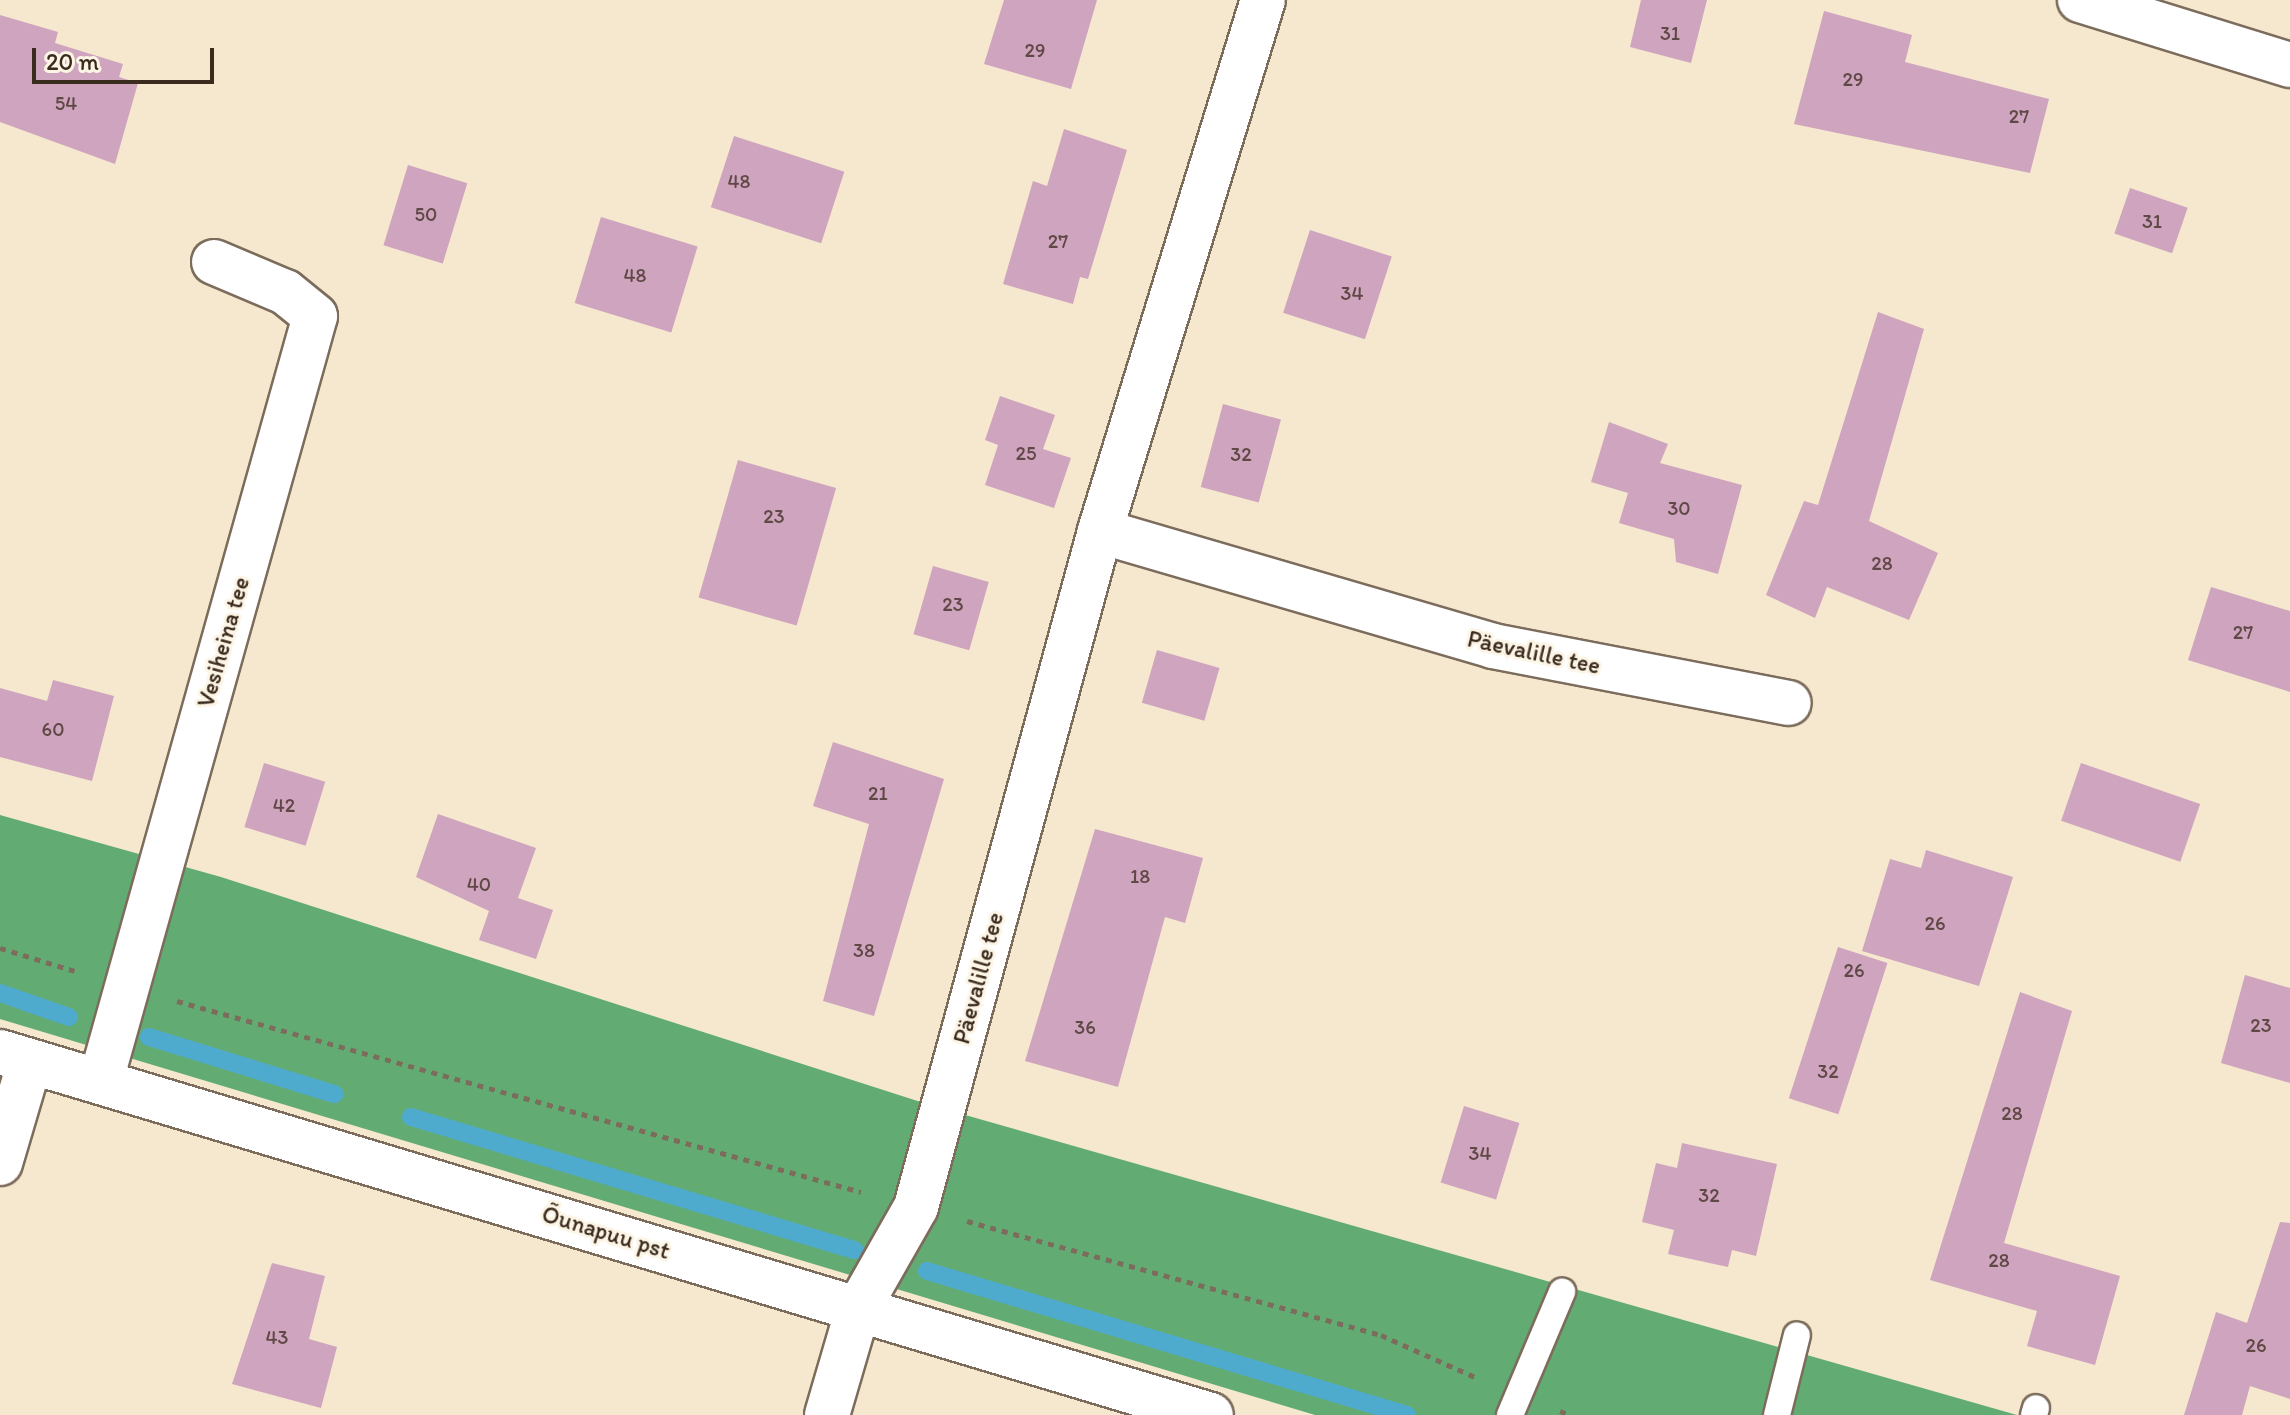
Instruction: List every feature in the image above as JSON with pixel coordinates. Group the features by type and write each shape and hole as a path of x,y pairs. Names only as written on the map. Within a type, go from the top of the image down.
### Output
{"street":[{"name":"Päevalille tee","path":"827,1415 858,1309 916,1207 1100,531 1263,0"},
{"path":"2080,0 2290,65"},
{"name":"Vesiheina tee","path":"101,1080 315,316 285,292 214,262"},
{"name":"Päevalille tee","path":"1100,531 1493,646 1789,703"},
{"path":"0,1163 15,1056"},
{"name":"Õunapuu pst","path":"15,1056 1211,1415"}],"lane":[{"path":"1513,1405 1562,1292"},
{"path":"1777,1415 1797,1335"}],"path":[{"path":"0,948 126,987 1381,1335 1513,1405 1571,1415"}],"green space":[{"path":"0,815 221,877 930,1105 2017,1415 1315,1415 0,1019"}],"building":[{"path":"1004,0 1097,0 1071,89 984,64"},
{"path":"1641,0 1707,0 1691,63 1630,47"},
{"path":"1824,11 1912,35 1905,62 2049,99 2030,173 1794,124"},
{"path":"0,15 58,32 55,43 123,64 119,77 138,83 115,164 0,122"},
{"path":"1064,129 1127,150 1088,279 1080,277 1073,304 1003,284 1033,181 1047,186"},
{"path":"734,136 844,172 821,243 711,207"},
{"path":"408,165 467,183 443,263 383,245"},
{"path":"2130,188 2188,208 2172,253 2114,233"},
{"path":"601,217 698,247 671,333 575,303"},
{"path":"1310,230 1392,257 1365,339 1283,313"},
{"path":"1878,312 1924,329 1869,521 1938,553 1909,620 1827,587 1815,618 1766,595 1804,501 1818,505"},
{"path":"1000,396 1055,415 1043,449 1071,458 1054,508 985,485 998,445 985,440"},
{"path":"1223,404 1281,420 1259,503 1201,487"},
{"path":"1609,422 1668,444 1660,463 1742,485 1718,574 1676,562 1674,539 1619,523 1628,493 1591,482"},
{"path":"738,460 836,488 797,626 699,597"},
{"path":"933,566 989,582 969,650 913,634"},
{"path":"2211,587 2290,611 2290,692 2188,660"},
{"path":"1157,650 1219,668 1204,721 1142,703"},
{"path":"53,680 114,696 92,781 0,757 0,688 47,701"},
{"path":"833,742 944,779 874,1016 823,1001 869,824 813,806"},
{"path":"264,763 325,782 306,846 244,827"},
{"path":"2081,763 2200,804 2180,862 2061,821"},
{"path":"438,814 536,848 518,898 553,910 536,959 479,940 489,911 416,877"},
{"path":"1095,829 1203,858 1185,923 1165,917 1118,1087 1025,1061"},
{"path":"1926,850 2013,877 1979,986 1862,951 1890,859 1921,868"},
{"path":"1838,947 1887,963 1838,1114 1789,1098"},
{"path":"2245,975 2290,988 2290,1083 2221,1063"},
{"path":"2020,992 2072,1011 2004,1243 2120,1276 2095,1365 2027,1346 2037,1311 1930,1280"},
{"path":"1464,1106 1519,1123 1496,1199 1441,1183"},
{"path":"1682,1143 1777,1164 1756,1256 1732,1250 1728,1267 1668,1254 1674,1230 1642,1222 1656,1163 1677,1168"},
{"path":"2280,1222 2290,1223 2290,1399 2250,1386 2242,1415 2184,1415 2216,1312 2247,1323"},
{"path":"272,1263 325,1276 309,1339 337,1347 321,1408 232,1384"}],"waterway":[{"path":"0,993 69,1017"},
{"path":"149,1037 334,1094"},
{"path":"411,1117 854,1250"},
{"path":"927,1271 1407,1415"}]}
